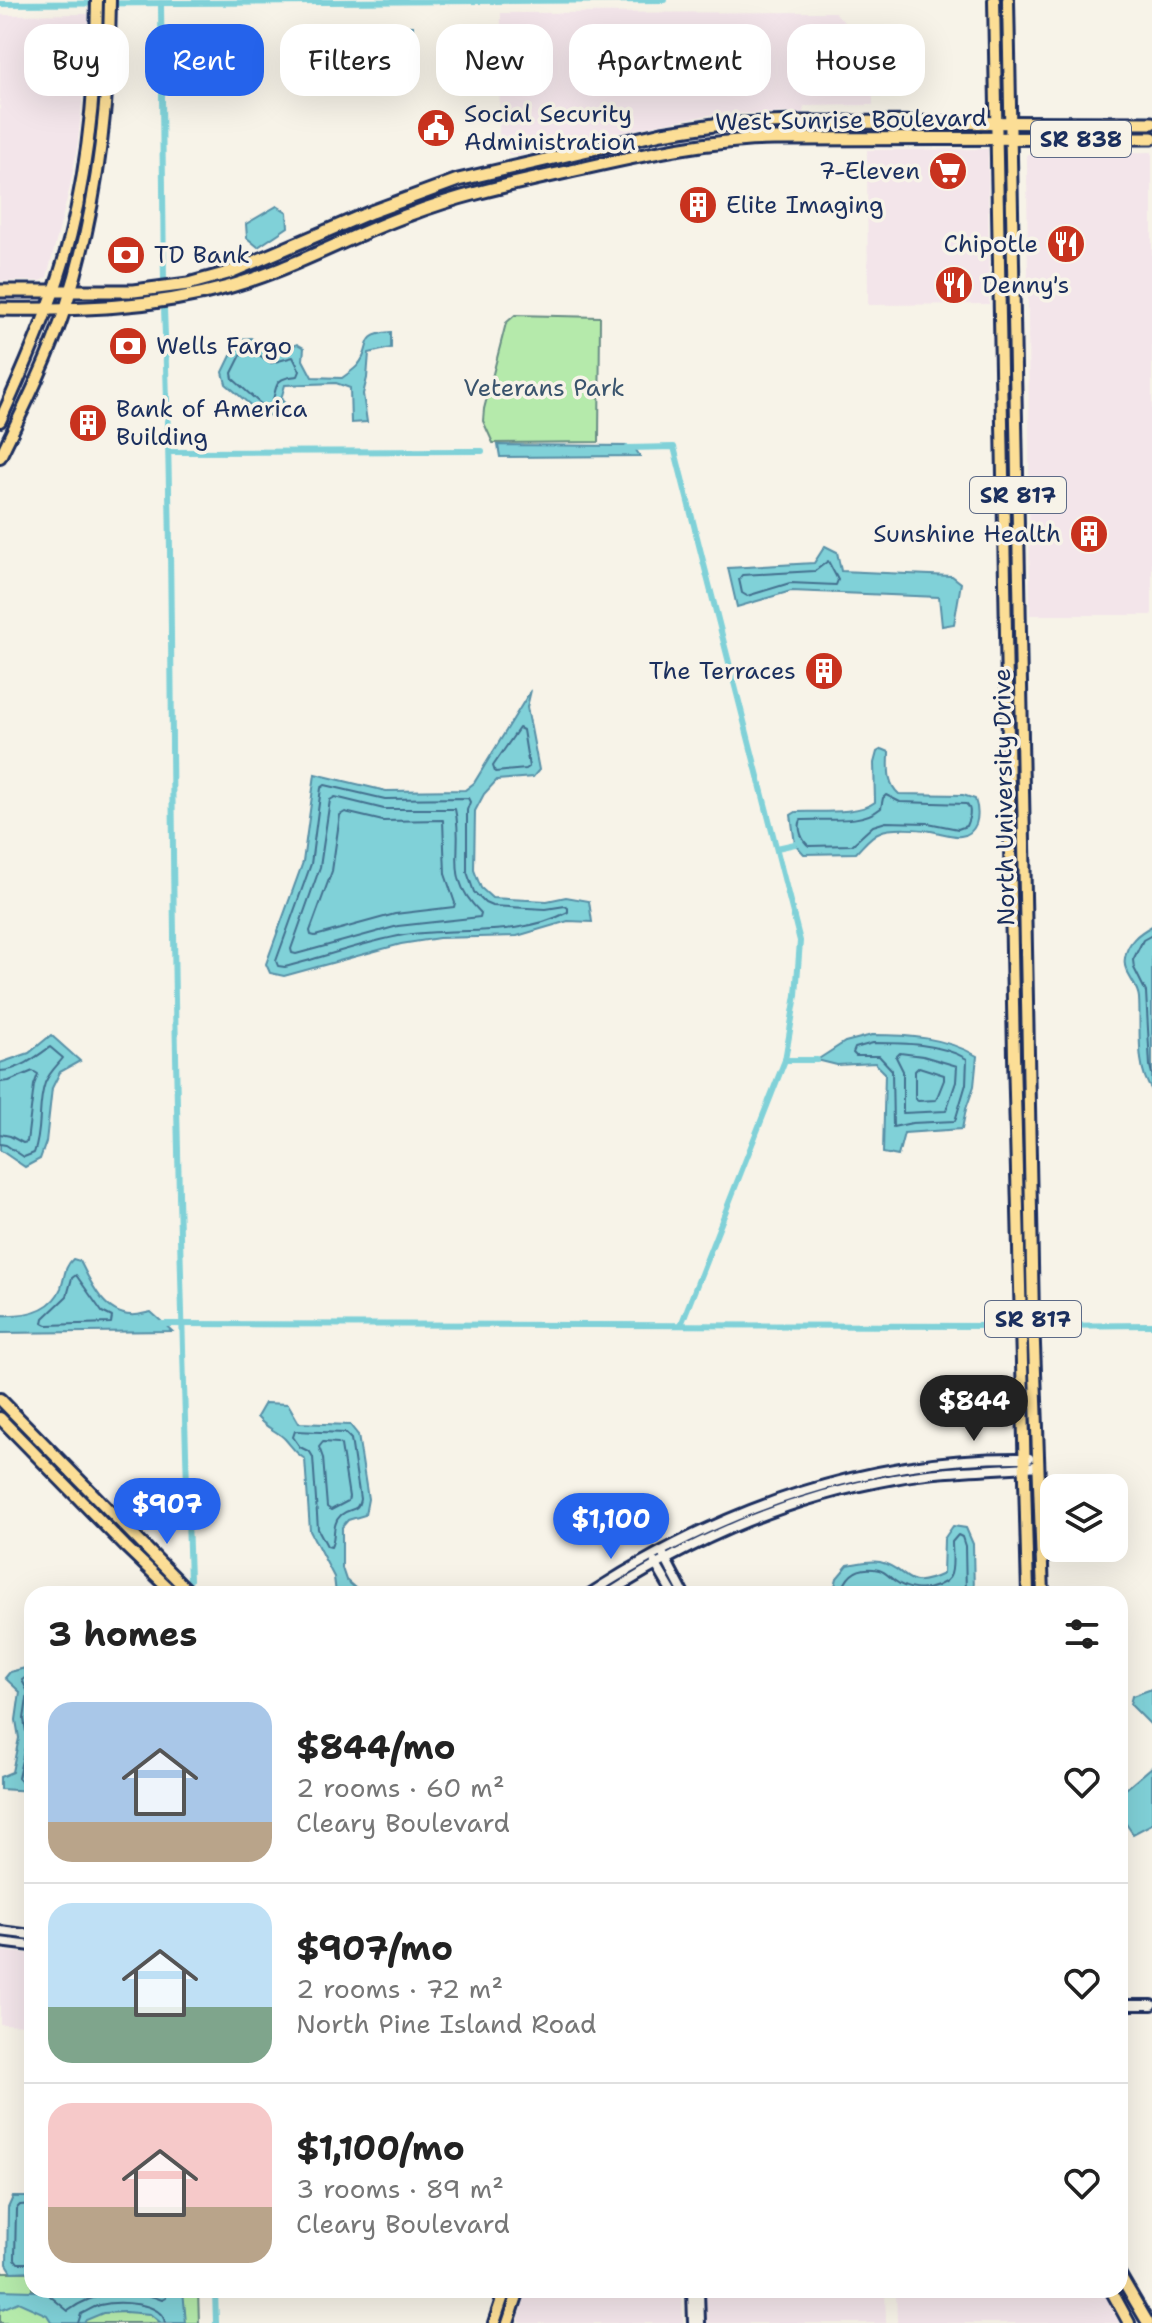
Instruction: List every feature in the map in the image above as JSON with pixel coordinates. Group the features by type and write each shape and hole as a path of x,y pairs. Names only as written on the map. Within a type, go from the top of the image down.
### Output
{"highway":[{"name":"West Sunrise Boulevard","path":"0,291 146,290 182,285 241,269 371,212 458,180 662,133 714,125 1152,123"},
{"name":"West Sunrise Boulevard","path":"0,309 64,310 177,299 269,275 380,225 458,197 651,152 717,141 1152,138"}],"main road":[{"path":"0,421 53,292 77,206 93,87 97,0"},
{"path":"0,457 40,372 70,292 100,146 107,89 110,0"},
{"name":"North University Drive","path":"994,0 1015,1123 1028,1586"},
{"name":"North University Drive","path":"1008,0 1033,1317 1043,1586"},
{"path":"1000,289 1007,304 1014,308"},
{"path":"1001,311 1014,324"},
{"path":"1003,459 1018,490"},
{"path":"1013,974 1027,981"},
{"path":"1014,1056 1023,1115 1031,1126"},
{"path":"1015,1123 1025,1142 1028,1213 1032,1219"},
{"path":"0,1399 183,1586"},
{"path":"0,1418 167,1586"},
{"path":"1128,2289 1148,2323"},
{"path":"494,2323 502,2298"},
{"path":"506,2323 516,2298"},
{"path":"1115,2298 1129,2323"},
{"path":"500,2306 506,2323"}],"street":[{"path":"602,1586 661,1550 743,1512 801,1491 926,1463 990,1458 1039,1462"},
{"path":"622,1586 730,1528 770,1512 858,1486 1024,1462"},
{"path":"661,1550 680,1586"},
{"path":"651,1556 669,1586"},
{"path":"0,1931 24,1934"},
{"path":"0,1942 24,1945"},
{"path":"1128,2005 1152,2005"},
{"path":"692,2298 693,2323"},
{"path":"699,2298 700,2323"}],"shaded area":[{"path":"835,12 846,24 787,24 787,96 873,96 873,105 804,106 803,113 715,114 517,156 509,154 499,138 500,96 553,96 553,24 501,24 501,13"},
{"path":"88,14 88,24 24,24 24,96 83,96 70,187 47,277 41,281 0,281 0,15"},
{"path":"988,149 989,304 868,305 867,150"},
{"path":"1152,152 1152,615 1030,615 1027,154"},
{"path":"0,1951 24,1953 24,2025 0,2024"},
{"path":"525,2298 682,2298 683,2323 521,2323 518,2319"},
{"path":"705,2298 885,2298 886,2323 706,2323"},
{"path":"896,2298 1107,2298 1119,2323 897,2323"}],"green space":[{"name":"Veterans Park","path":"515,315 600,317 599,442 493,443 483,421 484,409 506,323"},
{"path":"0,2272 24,2272 24,2298 198,2298 199,2323 0,2323"}],"water":[{"path":"277,206 287,212 288,227 258,247 247,238 246,224"},
{"path":"391,332 391,348 369,353 363,394 367,422 351,423 350,388 336,383 285,385 281,399 292,412 263,416 226,384 223,372 239,339 251,338 273,355 297,344 304,348 303,360 312,377 342,378 358,365 370,339"},
{"path":"498,445 633,446 640,456 500,457"},
{"path":"825,546 837,552 841,571 952,576 961,583 954,624 942,626 939,597 791,591 737,607 728,568 814,563"},
{"path":"531,690 527,707 539,770 533,777 497,780 484,794 475,811 474,870 481,888 492,898 547,901 566,897 589,901 592,922 568,921 517,936 439,938 401,944 284,976 270,973 266,964 303,862 315,774 386,791 465,790 474,783"},
{"path":"882,749 889,752 890,780 899,794 963,795 975,799 978,815 972,830 956,836 891,829 873,836 856,853 804,854 795,844 791,815 796,812 848,811 875,802 874,763 877,752"},
{"path":"1152,926 1152,1090 1141,1059 1138,993 1125,963 1131,943"},
{"path":"51,1035 80,1061 60,1072 52,1088 46,1142 40,1159 25,1167 0,1150 0,1063 29,1053"},
{"path":"872,1035 939,1041 977,1056 974,1086 962,1129 904,1133 898,1156 883,1153 885,1073 875,1063 837,1065 817,1060 845,1042"},
{"path":"73,1259 80,1261 100,1296 113,1309 133,1315 151,1312 172,1331 0,1333 0,1315 27,1313 50,1303 61,1288 66,1269"},
{"path":"265,1403 288,1404 299,1423 350,1425 358,1435 368,1499 365,1515 348,1520 342,1527 342,1568 346,1580 353,1586 335,1586 334,1577 310,1531 305,1459 257,1417"},
{"path":"953,1526 966,1528 973,1544 974,1586 835,1586 837,1578 848,1565 856,1563 880,1562 908,1578 920,1581 943,1574 944,1539"},
{"path":"24,1668 24,1790 0,1789 0,1777 12,1772 19,1738 16,1720 20,1692 5,1678 10,1672"},
{"path":"1152,1689 1152,1726 1130,1704 1132,1696"},
{"path":"1152,1767 1152,1824 1133,1834 1128,1827 1128,1787"},
{"path":"13,2197 24,2197 24,2271 12,2272 7,2264 8,2208"},
{"path":"0,2290 24,2291 24,2298 184,2298 186,2323 161,2323 150,2314 125,2312 103,2313 84,2323 52,2323 47,2315 18,2302 0,2310"}],"waterway":[{"path":"0,4 664,0"},
{"path":"161,3 164,282"},
{"path":"164,308 177,1096 190,1580"},
{"path":"628,448 674,447 800,941 796,995 785,1060 681,1325"},
{"path":"170,452 482,451"},
{"path":"777,848 795,844"},
{"path":"785,1060 817,1060"},
{"path":"160,1324 1012,1326"},
{"path":"1040,1326 1152,1325"},
{"path":"215,2298 216,2323"}],"place":[{"name":"Social Security Administration","path":"436,128"},
{"name":"7-Eleven","path":"948,171"},
{"name":"Elite Imaging","path":"698,205"},
{"name":"Chipotle","path":"1066,244"},
{"name":"TD Bank","path":"126,255"},
{"name":"Denny's","path":"954,285"},
{"name":"Wells Fargo","path":"128,346"},
{"name":"Bank of America Building","path":"88,423"},
{"name":"Sunshine Health","path":"1089,534"},
{"name":"The Terraces","path":"824,671"}]}
